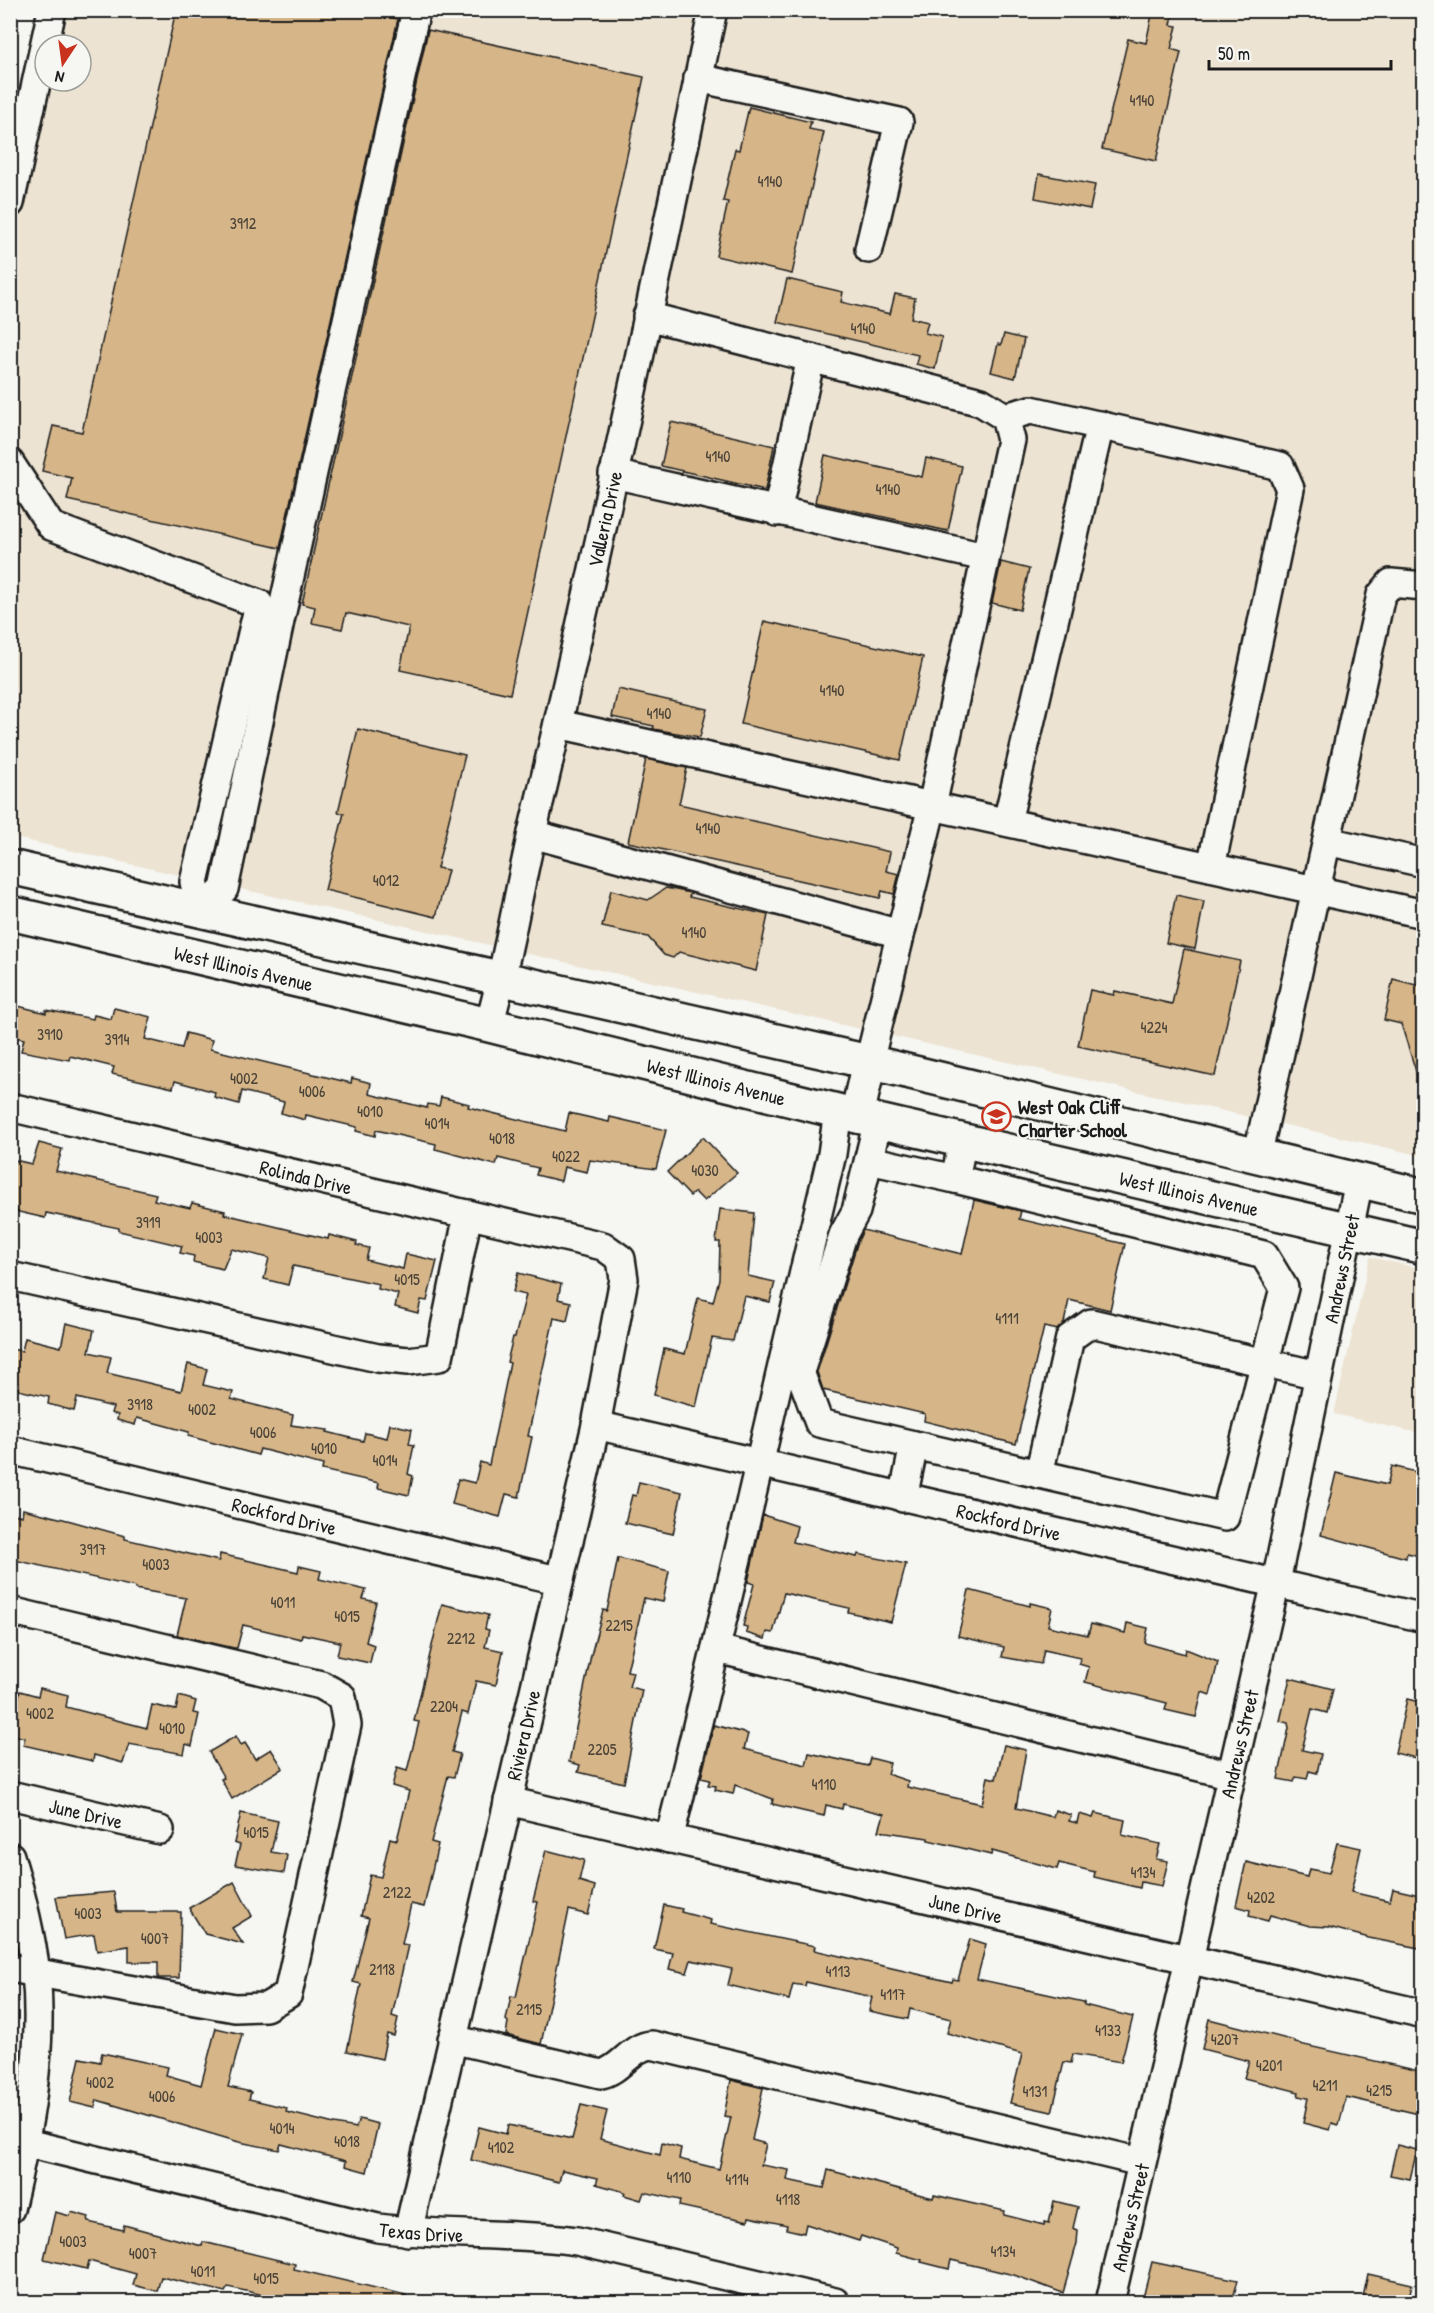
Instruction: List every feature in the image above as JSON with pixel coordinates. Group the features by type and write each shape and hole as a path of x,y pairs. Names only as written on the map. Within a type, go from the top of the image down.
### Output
{"main road":[{"path":"10,867 869,1062 1424,1196"},
{"name":"West Illinois Avenue","path":"10,912 489,1025 858,1116 1424,1247"},
{"path":"191,956 201,912"},
{"path":"858,1116 869,1062"},
{"path":"1246,1206 1257,1157"}],"street":[{"path":"10,203 52,10"},
{"path":"201,912 224,889 280,621 416,10"},
{"name":"Valleria Drive","path":"489,1025 503,978 532,834 613,474 712,10"},
{"path":"698,78 899,122 869,249"},
{"path":"647,316 981,402 1005,417 1011,440 932,806 869,1062"},
{"path":"777,512 811,358"},
{"path":"1005,417 1031,410 1280,466 1290,489 1211,867"},
{"path":"1007,822 1100,425"},
{"path":"10,463 51,526 259,604 194,882 201,912"},
{"path":"613,474 777,512 985,556"},
{"path":"1257,1157 1381,595 1391,583 1424,586"},
{"path":"558,724 1424,914"},
{"path":"532,834 900,934"},
{"path":"1327,841 1424,863"},
{"name":"Rolinda Drive","path":"10,1107 603,1246"},
{"path":"858,1116 868,1160 856,1212 843,1235 800,1372 819,1423 1225,1517 1284,1288 1264,1255 956,1179 868,1160"},
{"path":"669,1839 717,1649 757,1465 832,1154 858,1116"},
{"path":"956,1179 963,1140"},
{"name":"Andrews Street","path":"1110,2302 1276,1582 1317,1375 1359,1181"},
{"path":"10,1276 378,1358 418,1360 439,1357 468,1214"},
{"name":"Riviera Drive","path":"408,2232 557,1580 596,1425 624,1279 621,1259 603,1246"},
{"path":"1039,1474 1070,1338 1091,1323 1317,1375"},
{"name":"Rockford Drive","path":"596,1425 757,1465 1276,1582 1424,1618"},
{"path":"903,1498 914,1445"},
{"name":"Rockford Drive","path":"10,1450 557,1580"},
{"path":"10,1611 321,1685 342,1697 347,1725 288,1994 266,2007 235,2008 23,1970"},
{"path":"717,1649 1232,1775"},
{"name":"June Drive","path":"10,1795 160,1830"},
{"name":"June Drive","path":"508,1801 1424,2014"},
{"path":"10,1856 23,1970 36,2056 18,2141 10,2209"},
{"path":"452,2039 601,2074 610,2072 643,2045 652,2045 1141,2162"},
{"name":"Texas Drive","path":"18,2141 378,2228 408,2232 540,2236 577,2241 835,2302"}],"shaded area":[{"path":"40,11 1423,11 1423,1156 11,837 10,146 33,42 33,93 93,93 93,33 35,33"},
{"path":"1370,1257 1423,1269 1423,1434 1334,1414"}],"building":[{"path":"176,10 362,10 398,19 280,548 67,500 72,478 42,471 53,426 82,432"},
{"path":"1153,10 1174,10 1171,25 1177,26 1171,49 1181,52 1156,161 1102,149 1128,39 1146,43"},
{"path":"428,30 644,77 510,694 400,670 409,627 346,613 342,629 312,623 315,607 302,604"},
{"path":"749,107 811,122 809,129 824,132 792,274 716,256 728,202 723,201 735,149 739,150"},
{"path":"1039,174 1095,185 1090,209 1035,198"},
{"path":"787,279 843,292 841,302 890,314 895,294 915,298 911,318 928,322 925,333 942,337 935,369 916,364 918,355 777,322"},
{"path":"1004,334 1024,339 1015,378 991,372 998,344 1001,345"},
{"path":"671,422 774,446 765,490 661,466"},
{"path":"825,455 922,477 926,458 962,466 948,531 815,502"},
{"path":"1001,562 1029,569 1020,610 992,603"},
{"path":"764,621 923,657 900,760 741,724"},
{"path":"618,689 707,709 700,737 653,729 654,726 612,717"},
{"path":"358,729 465,755 437,868 448,870 436,917 325,890 344,813 338,812"},
{"path":"646,759 687,768 679,804 890,852 886,871 899,874 894,894 882,891 880,898 628,842"},
{"path":"666,888 691,893 689,897 768,915 756,971 679,952 673,958 664,955 648,937 602,927 611,890 648,900"},
{"path":"1176,895 1204,901 1195,949 1166,943"},
{"path":"1184,949 1240,961 1215,1076 1078,1046 1090,990 1114,995 1115,991 1172,1004"},
{"path":"1393,979 1424,987 1424,1080 1419,1081 1401,1024 1384,1020"},
{"path":"10,1004 46,1013 46,1010 93,1019 94,1015 111,1019 114,1008 151,1017 145,1039 182,1048 186,1033 212,1040 210,1049 351,1083 352,1078 371,1083 369,1094 427,1108 428,1104 439,1106 441,1097 469,1104 468,1107 565,1131 569,1113 609,1122 610,1117 666,1130 656,1169 590,1160 587,1172 564,1167 561,1181 536,1175 538,1168 498,1158 496,1165 435,1149 436,1144 376,1130 375,1136 356,1131 357,1127 306,1115 305,1120 281,1113 284,1102 242,1091 239,1104 214,1097 215,1092 175,1081 173,1088 112,1074 114,1067 70,1056 69,1060 21,1051 24,1039 10,1036"},
{"path":"703,1137 737,1173 704,1201 695,1192 690,1196 667,1172"},
{"path":"39,1143 62,1149 56,1171 156,1194 154,1200 190,1208 192,1203 225,1211 224,1214 328,1239 329,1235 357,1242 356,1245 369,1248 366,1260 403,1269 406,1254 437,1261 427,1301 421,1300 418,1313 395,1307 398,1294 378,1289 379,1284 293,1266 288,1285 264,1279 269,1258 231,1249 223,1269 193,1262 194,1256 180,1253 182,1246 119,1231 119,1228 46,1213 45,1218 10,1210 10,1159 32,1164"},
{"path":"974,1200 1021,1211 1019,1219 1125,1244 1110,1310 1069,1300 1064,1323 1058,1330 1044,1327 1016,1444 924,1421 925,1414 823,1390 817,1372 863,1230 962,1254"},
{"path":"720,1209 754,1213 748,1276 775,1282 770,1302 744,1296 733,1341 712,1338 696,1407 654,1395 664,1349 685,1354 698,1298 713,1302 719,1279 720,1242 716,1242"},
{"path":"518,1273 561,1284 558,1299 571,1302 567,1321 554,1318 528,1436 532,1437 519,1497 506,1494 500,1517 452,1504 458,1479 475,1483 480,1462 489,1465 510,1363 507,1362 526,1295 513,1292"},
{"path":"66,1323 94,1330 89,1352 111,1357 107,1373 181,1391 188,1364 207,1369 203,1385 233,1392 231,1399 293,1415 291,1425 328,1430 327,1432 363,1441 365,1433 387,1438 390,1424 412,1429 409,1444 414,1445 408,1474 413,1476 409,1495 378,1488 379,1483 322,1470 323,1465 260,1449 258,1455 188,1436 189,1432 137,1418 135,1425 117,1420 118,1415 111,1413 113,1407 77,1398 74,1411 48,1404 49,1397 18,1390 19,1384 10,1382 10,1349 22,1351 25,1338 61,1347"},
{"path":"1392,1466 1424,1474 1424,1542 1420,1556 1407,1553 1406,1558 1321,1535 1336,1473 1387,1485"},
{"path":"639,1482 682,1492 673,1534 625,1523 632,1495 636,1496"},
{"path":"23,1509 125,1536 125,1539 219,1561 220,1554 298,1572 299,1566 321,1571 319,1579 366,1590 363,1599 376,1602 366,1642 374,1645 370,1663 337,1656 340,1642 302,1634 301,1639 243,1625 237,1648 177,1635 186,1598 135,1589 135,1587 10,1559 10,1513 22,1516"},
{"path":"763,1515 797,1526 793,1542 857,1557 858,1554 906,1564 891,1622 848,1612 849,1608 784,1593 773,1633 767,1632 765,1639 746,1633 747,1627 743,1626 754,1584 748,1582"},
{"path":"618,1558 669,1571 663,1602 644,1598 627,1671 633,1672 629,1687 642,1690 624,1783 578,1772 580,1765 569,1762 591,1655 603,1610 607,1611"},
{"path":"969,1590 1030,1606 1030,1603 1052,1608 1048,1626 1088,1635 1091,1624 1125,1633 1127,1623 1148,1628 1145,1643 1185,1654 1186,1649 1218,1662 1210,1695 1202,1692 1196,1717 1165,1710 1167,1703 1085,1682 1089,1667 1079,1664 1080,1658 1044,1650 1041,1664 1002,1657 1004,1647 958,1636"},
{"path":"442,1604 488,1615 485,1629 489,1630 485,1647 503,1651 496,1685 476,1681 468,1714 462,1712 452,1752 460,1754 454,1777 448,1776 431,1842 438,1844 424,1907 411,1904 402,1944 408,1945 392,2016 398,2018 394,2036 387,2034 382,2059 347,2051 361,1984 353,1982 369,1918 361,1916 370,1875 381,1877 390,1838 397,1840 409,1791 392,1786 397,1768 407,1771 419,1722 414,1721"},
{"path":"1290,1678 1333,1689 1327,1713 1312,1709 1302,1750 1321,1754 1317,1773 1309,1771 1307,1779 1296,1777 1294,1782 1278,1779 1289,1728 1288,1723 1280,1721"},
{"path":"40,1688 68,1695 66,1707 147,1728 152,1705 176,1710 179,1696 196,1701 193,1713 199,1714 192,1746 186,1744 184,1754 129,1744 123,1763 94,1755 93,1761 23,1745 25,1738 10,1734 20,1691 38,1696"},
{"path":"1407,1699 1424,1703 1424,1760 1395,1753"},
{"path":"714,1725 748,1734 744,1749 806,1765 809,1753 868,1766 870,1758 890,1763 887,1774 908,1781 907,1787 982,1804 988,1777 996,1779 1004,1745 1026,1750 1016,1808 1053,1817 1055,1810 1071,1815 1069,1821 1077,1823 1079,1814 1093,1818 1095,1813 1125,1820 1122,1835 1160,1844 1156,1859 1168,1861 1162,1886 1141,1882 1140,1888 1094,1877 1095,1872 1059,1863 1057,1869 992,1851 991,1855 928,1840 928,1838 879,1831 884,1814 843,1804 842,1809 826,1805 824,1816 772,1804 773,1799 735,1785 733,1794 715,1790 716,1786 708,1785 710,1780 701,1778"},
{"path":"236,1736 241,1745 245,1743 255,1759 271,1749 283,1768 232,1799 221,1779 224,1778 209,1752"},
{"path":"241,1813 278,1821 271,1852 287,1855 284,1873 235,1865 240,1845 234,1843"},
{"path":"1337,1843 1361,1848 1351,1892 1390,1901 1393,1889 1424,1896 1424,1949 1329,1927 1310,1926 1270,1915 1268,1921 1249,1916 1250,1910 1236,1906 1246,1862 1307,1877 1309,1869 1329,1873"},
{"path":"546,1850 584,1860 579,1881 595,1886 588,1915 569,1910 541,2044 506,2035 508,2022 506,2020 511,1996 516,1997 538,1902 533,1901"},
{"path":"234,1882 252,1916 232,1928 243,1944 205,1934 189,1908"},
{"path":"114,1892 117,1912 181,1912 179,1978 158,1978 158,1962 129,1962 129,1946 97,1951 94,1934 64,1939 56,1897"},
{"path":"664,1905 711,1920 710,1924 815,1946 814,1950 952,1982 953,1979 958,1980 970,1939 986,1944 977,1979 1084,2002 1084,2005 1133,2017 1121,2062 1073,2054 1071,2063 1064,2062 1052,2112 1010,2103 1022,2054 947,2033 951,2019 910,2009 908,2019 869,2011 872,1997 806,1982 805,1986 793,1984 789,2000 728,1985 732,1969 691,1960 687,1973 669,1969 673,1953 654,1949"},
{"path":"1209,2019 1295,2041 1295,2043 1424,2072 1424,2108 1420,2107 1419,2114 1346,2097 1339,2125 1332,2123 1330,2130 1303,2123 1308,2098 1298,2096 1299,2092 1244,2078 1249,2061 1202,2049"},
{"path":"216,2028 242,2034 228,2087 251,2092 249,2099 287,2108 286,2112 334,2124 356,2128 359,2119 378,2124 367,2172 345,2166 346,2161 281,2144 279,2150 239,2142 97,2100 95,2108 70,2102 80,2058 100,2062 102,2053 168,2067 166,2075 201,2085"},
{"path":"731,2080 763,2088 752,2140 766,2144 761,2165 789,2170 787,2180 824,2188 828,2170 933,2198 934,2195 1005,2211 1004,2215 1044,2225 1045,2222 1049,2223 1054,2201 1078,2207 1073,2228 1078,2230 1077,2243 1063,2293 1014,2275 951,2260 949,2269 921,2262 922,2260 896,2253 897,2248 861,2236 859,2241 806,2224 804,2233 786,2229 787,2225 749,2217 748,2221 679,2206 680,2200 644,2192 641,2200 624,2195 625,2192 596,2184 598,2178 562,2170 559,2182 471,2160 479,2127 506,2134 508,2125 572,2139 581,2105 607,2111 600,2139 660,2155 662,2143 681,2148 679,2159 719,2169 731,2117 724,2116"},
{"path":"1397,2145 1417,2150 1410,2179 1390,2175"},
{"path":"55,2212 70,2216 71,2212 89,2217 88,2222 123,2230 124,2225 202,2246 203,2242 295,2264 294,2269 406,2295 405,2302 296,2302 228,2287 225,2292 161,2277 157,2291 133,2285 136,2274 89,2261 87,2269 44,2259"},
{"path":"1152,2262 1238,2280 1232,2302 1142,2302"},
{"path":"1368,2274 1412,2284 1408,2302 1362,2302"}],"place":[{"name":"West Oak Cliff Charter School","path":"997,1117"}]}
